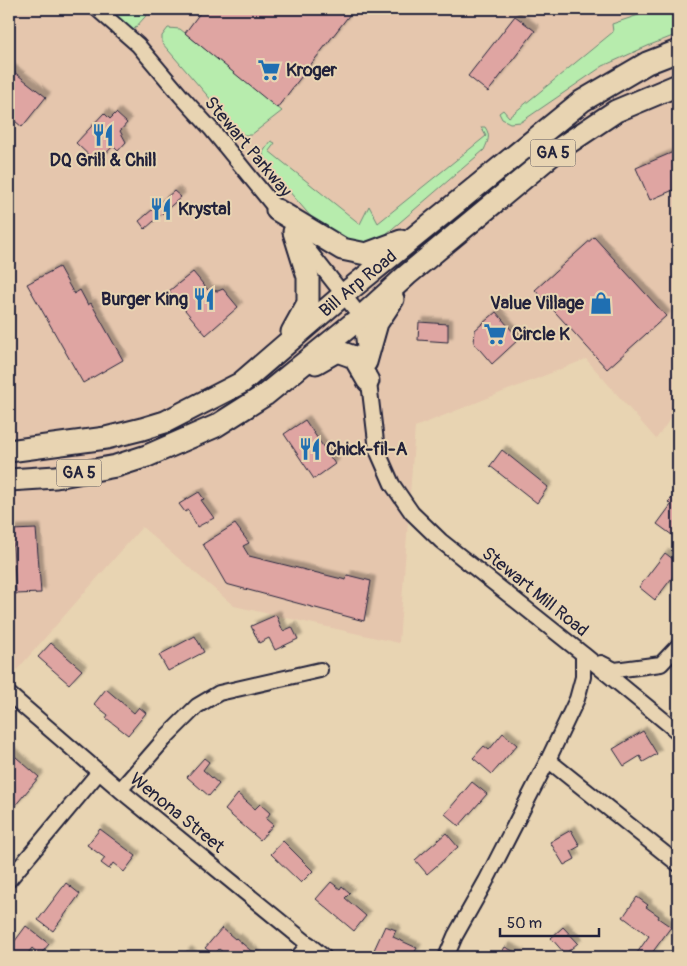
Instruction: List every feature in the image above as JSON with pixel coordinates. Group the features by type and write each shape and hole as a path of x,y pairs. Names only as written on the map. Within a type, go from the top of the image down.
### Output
{"main road":[{"name":"Bill Arp Road","path":"9,451 106,438 165,422 241,383 343,295 582,101 647,63 678,51"},
{"name":"Bill Arp Road","path":"9,480 61,476 116,466 216,426 265,395 361,317 407,275 559,149 616,111 678,85"},
{"path":"277,210 342,249 366,254 418,234"},
{"path":"284,346 308,303 308,277 294,232"},
{"path":"367,372 377,323 407,275"},
{"path":"265,395 325,357 338,351 354,357 367,372"}],"street":[{"name":"Stewart Parkway","path":"98,9 138,45 212,130 361,317"},
{"name":"Stewart Mill Road","path":"361,317 377,450 392,484 412,513 442,541 583,654 583,677 577,699 548,760 486,881 455,936 446,957"},
{"path":"583,654 615,670 661,664 678,646"},
{"path":"583,654 678,732"},
{"path":"120,790 168,735 197,706 219,693 320,670"},
{"name":"Wenona Street","path":"9,694 120,790 324,957"},
{"path":"548,760 678,864"},
{"path":"9,880 99,772"},
{"path":"298,957 309,944"}],"shaded area":[{"path":"9,9 97,9 128,36 152,9 678,9 678,408 656,439 586,359 415,427 399,643 234,606 142,527 9,679"}],"green space":[{"path":"97,9 152,9 128,36"},
{"path":"656,9 678,9 678,34 603,66 521,122 510,123 502,119 499,113 503,110 509,117 613,32 612,24"},
{"path":"168,28 180,29 282,111 251,135 244,135 238,131 162,43 162,36"},
{"path":"481,127 485,127 488,136 484,150 378,241 361,246 324,232 264,162 263,152 271,141 275,143 269,151 360,224 369,206 378,223 486,136"}],"building":[{"name":"Kroger","path":"203,9 354,9 277,108 185,33"},
{"path":"515,16 535,31 488,92 468,76"},
{"path":"9,68 46,97 22,127 9,116"},
{"name":"DQ Grill & Chill","path":"104,113 110,119 116,113 127,123 120,131 126,142 118,151 113,146 97,163 76,143"},
{"path":"678,150 678,188 650,200 636,168"},
{"name":"Krystal","path":"174,191 181,197 145,229 139,221"},
{"name":"Value Village","path":"594,237 666,316 607,369 535,290"},
{"path":"59,267 74,294 80,290 88,305 91,303 123,360 83,383 27,284"},
{"name":"Burger King","path":"193,272 208,290 218,291 223,289 238,307 206,335 169,291"},
{"name":"Circle K","path":"496,312 519,339 492,364 474,343 475,330"},
{"path":"419,322 448,324 448,342 418,340"},
{"name":"Chick-fil-A","path":"305,420 335,464 314,479 284,434"},
{"path":"502,450 548,487 537,503 490,466"},
{"path":"199,492 204,499 201,500 214,518 197,527 188,510 185,512 179,504"},
{"path":"678,494 678,535 676,538 657,524 671,505 668,502"},
{"path":"235,524 249,543 243,546 249,556 346,580 347,575 371,581 364,621 226,584 203,544"},
{"path":"36,529 41,593 16,594 12,530"},
{"path":"665,553 678,563 678,570 655,600 639,587"},
{"path":"276,615 283,631 292,627 298,639 275,650 269,638 259,643 251,626"},
{"path":"195,636 204,652 168,671 159,655"},
{"path":"51,643 82,670 69,684 38,657"},
{"path":"106,689 134,713 139,707 146,713 128,735 106,718 108,715 94,704"},
{"path":"643,731 657,754 643,762 640,756 624,766 613,749"},
{"path":"503,733 517,745 492,774 473,758 484,746 489,750"},
{"path":"9,751 39,777 9,813 10,789"},
{"path":"204,758 209,762 203,770 219,784 209,796 187,777"},
{"path":"472,782 487,794 459,826 445,814"},
{"path":"238,794 255,809 260,804 270,813 266,819 273,825 260,840 225,810"},
{"path":"100,829 136,856 124,872 113,863 109,869 101,863 105,858 87,845"},
{"path":"571,830 580,846 571,851 575,859 564,865 550,842"},
{"path":"446,833 458,847 427,874 415,860"},
{"path":"283,841 313,871 301,883 271,854"},
{"path":"331,882 340,889 342,886 350,893 345,898 366,916 354,931 316,899"},
{"path":"66,883 80,894 53,931 38,920"},
{"path":"637,897 648,905 646,907 659,916 658,918 671,927 649,957 643,957 637,953 649,936 623,917"},
{"path":"26,926 49,944 40,955 32,948 25,957 9,957 9,949"},
{"path":"385,926 396,930 393,937 417,948 412,957 391,957 374,950"},
{"path":"563,927 578,943 565,954 551,938"},
{"path":"222,928 257,956 229,957 219,949 214,955 205,948"},
{"path":"505,947 519,954 518,957 499,957"},
{"path":"187,951 194,957 182,957"}],"place":[{"name":"Kroger","path":"269,70"},
{"name":"DQ Grill & Chill","path":"103,135"},
{"name":"Krystal","path":"161,209"},
{"name":"Burger King","path":"204,299"},
{"name":"Value Village","path":"601,303"},
{"name":"Circle K","path":"495,334"},
{"name":"Chick-fil-A","path":"310,449"}]}
